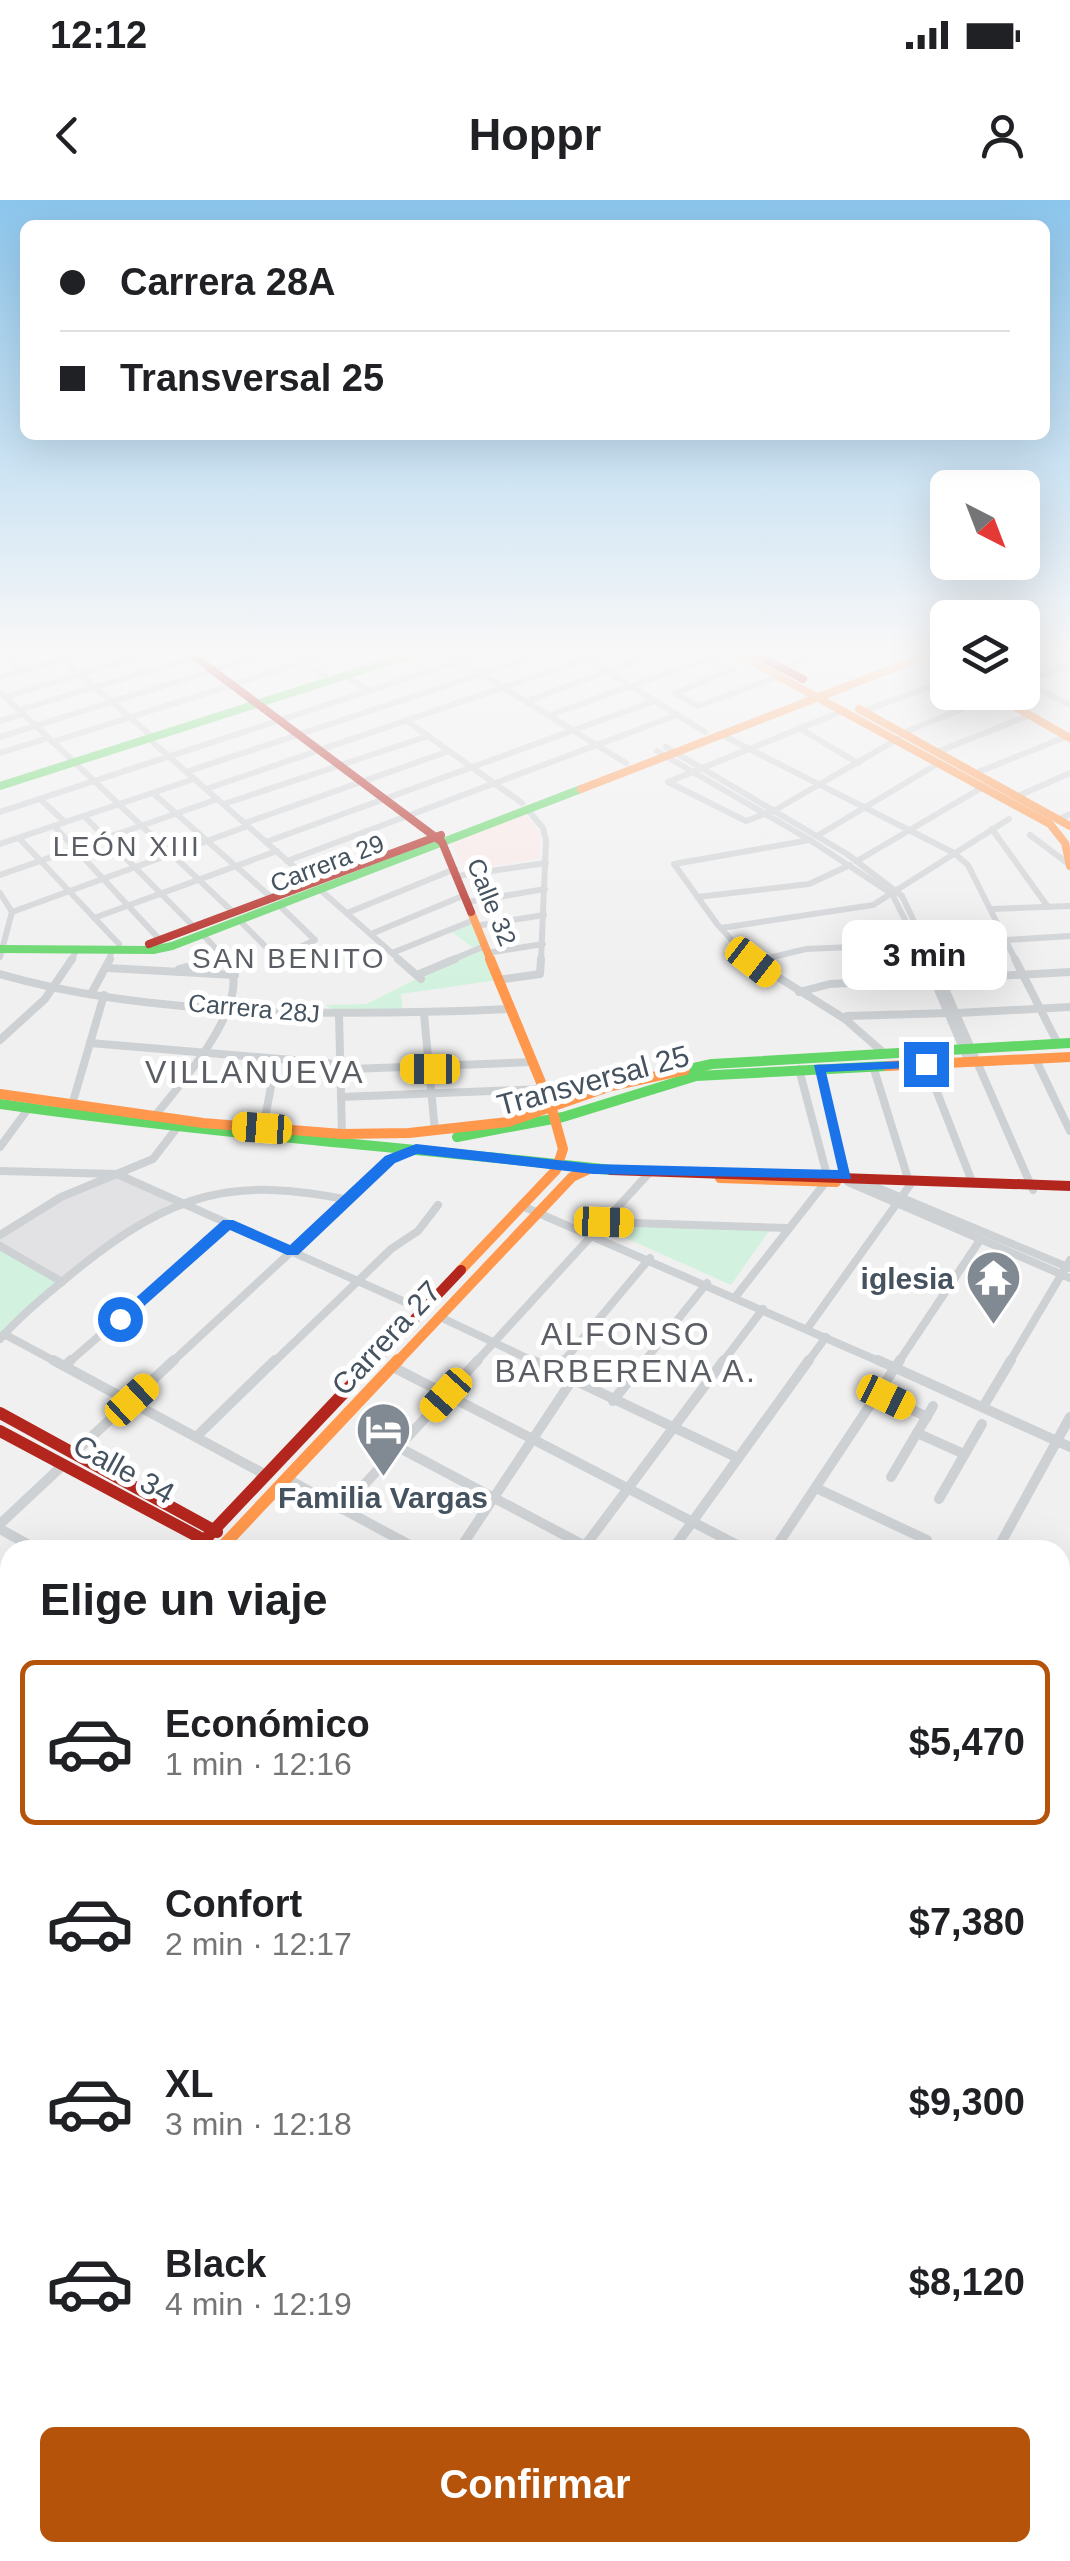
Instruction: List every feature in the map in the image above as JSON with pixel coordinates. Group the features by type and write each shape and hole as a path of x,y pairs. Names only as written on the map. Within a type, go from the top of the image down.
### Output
{"street":[{"path":"0,783 68,761"},
{"path":"73,761 277,958 315,940 154,792"},
{"path":"0,812 153,761"},
{"path":"175,761 419,977 486,950 543,944"},
{"path":"186,772 218,761"},
{"path":"206,789 287,761"},
{"name":"Calle 32","path":"334,761 439,840 556,1119 563,1149 561,1164"},
{"path":"0,874 177,814 354,761"},
{"path":"12,912 420,761"},
{"path":"464,761 524,806 545,834 540,974 498,980"},
{"path":"266,842 480,761"},
{"path":"287,860 554,761"},
{"name":"Carrera 29","path":"524,806 632,761"},
{"name":"Carrera 29","path":"7,947 116,947 198,931 640,761"},
{"path":"680,761 814,838"},
{"path":"690,761 775,810 854,863 894,891 913,912 971,1055 1031,1186"},
{"path":"714,761 670,779 670,783 744,822 775,810 858,762"},
{"path":"774,761 954,852 968,865 1040,1009 1064,1044"},
{"path":"886,1054 844,1016 753,962 721,928 674,864 814,838 932,761"},
{"path":"945,761 1062,821"},
{"path":"948,761 1062,821"},
{"path":"976,773 1007,761"},
{"path":"697,897 809,884 910,830 999,791 1070,773"},
{"path":"0,844 194,779"},
{"path":"40,799 65,822"},
{"path":"84,816 224,957 235,975 228,1007 204,1052 154,1118"},
{"path":"721,928 779,917 862,910 1009,819"},
{"path":"1062,821 1070,866"},
{"path":"54,826 161,941"},
{"path":"992,829 1048,907"},
{"path":"1030,835 1070,866"},
{"path":"19,838 116,947 91,994"},
{"path":"94,918 277,852"},
{"path":"346,912 456,873 546,863"},
{"path":"370,934 466,898 545,889"},
{"path":"894,891 939,979"},
{"path":"0,893 12,912 7,947"},
{"path":"992,909 1070,906"},
{"path":"392,953 475,923 544,915"},
{"name":"Carrera 29","path":"7,947 160,949 198,931"},
{"path":"1006,940 1070,936"},
{"path":"753,962 806,949 919,944"},
{"path":"0,1040 54,991 70,970 76,949"},
{"path":"168,972 224,957"},
{"path":"108,968 235,975"},
{"path":"798,992 830,984 1070,972"},
{"name":"Carrera 28J","path":"0,974 54,991 339,1015 510,1009"},
{"path":"72,1105 104,995"},
{"path":"844,1016 1070,1008"},
{"path":"424,1014 435,1131"},
{"path":"339,1015 342,1134"},
{"path":"90,1043 340,1066 430,1069 533,1062"},
{"name":"Transversal 25","path":"370,1138 480,1134 556,1119 696,1076 926,1064 1064,1044"},
{"name":"Transversal 25","path":"370,1138 508,1122 663,1072 712,1064 886,1054 1070,1057"},
{"path":"1034,1058 1070,1130"},
{"path":"262,1128 276,1061"},
{"path":"926,1064 972,1179"},
{"path":"807,1329 910,1181 873,1066"},
{"path":"819,1068 847,1179"},
{"path":"799,1069 827,1178"},
{"path":"341,1098 544,1089"},
{"path":"0,1094 154,1118 342,1134 416,1149 593,1169 827,1178"},
{"path":"0,1104 176,1129 370,1138"},
{"path":"0,1147 28,1109"},
{"path":"0,1235 61,1197 160,1154 176,1129"},
{"path":"73,1454 390,1160 416,1149"},
{"name":"Carrera 27","path":"205,1540 561,1164"},
{"path":"593,1169 1070,1186"},
{"name":"Carrera 27","path":"229,1540 572,1178 593,1169"},
{"path":"0,1172 117,1174 423,1310"},
{"path":"342,1508 649,1174"},
{"path":"736,1296 827,1178"},
{"path":"847,1179 866,1183 972,1179 1070,1194"},
{"path":"847,1179 980,1240 1068,1270"},
{"path":"866,1183 899,1202 1068,1270"},
{"path":"266,1475 132,1400 2,1336 141,1219 176,1201 252,1186 296,1188 348,1200"},
{"path":"197,1436 356,1281 418,1231 438,1205"},
{"path":"522,1206 594,1233 1070,1447"},
{"path":"604,1222 788,1228"},
{"path":"66,1366 228,1224"},
{"path":"781,1540 980,1240"},
{"path":"0,1246 62,1282"},
{"path":"555,1372 650,1258"},
{"path":"984,1407 1068,1270"},
{"path":"613,1401 707,1283"},
{"path":"590,1540 763,1308"},
{"path":"440,1317 738,1458"},
{"path":"679,1540 826,1337"},
{"path":"392,1367 727,1540"},
{"path":"466,1540 572,1380"},
{"path":"878,1393 927,1416"},
{"path":"891,1477 933,1406"},
{"name":"Calle 34","path":"0,1413 214,1530 220,1540"},
{"path":"1002,1540 1070,1418"},
{"path":"939,1499 982,1424"},
{"name":"Calle 34","path":"0,1431 189,1540"},
{"path":"917,1433 964,1454"},
{"path":"398,1447 569,1540"},
{"path":"22,1540 0,1526 63,1465"},
{"path":"287,1479 401,1540"},
{"path":"816,1488 927,1540"}],"shaded area":[{"path":"525,814 540,832 539,859 465,870 451,843"},
{"path":"117,1174 176,1201 141,1219 62,1282 0,1246 0,1235 14,1224"}],"green space":[{"path":"474,920 498,980 401,994 403,1013 339,1015 326,1005 367,1004 475,949 449,930"},
{"path":"613,1225 769,1231 731,1285 610,1231"},
{"path":"0,1246 62,1282 0,1339"}],"traffic: fast":[{"path":"0,786 78,761"},
{"path":"0,949 153,950 172,946 581,789"},
{"path":"685,1070 712,1064 1070,1043"},
{"path":"457,1137 563,1117 696,1076 887,1066"},
{"path":"0,1104 176,1129 368,1142 611,1170"}],"traffic: slow":[{"path":"581,789 653,761"},
{"path":"935,761 1050,824 1065,843 1070,866"},
{"path":"953,761 1070,826"},
{"path":"461,1270 556,1170 563,1149 552,1109 471,912"},
{"path":"887,1066 1070,1057"},
{"path":"0,1094 203,1123 342,1134 409,1133 508,1122 611,1086 685,1070"},
{"path":"228,1540 572,1177 587,1170"},
{"path":"720,1178 836,1182"}],"traffic: jam":[{"path":"334,761 442,842 471,912"},
{"path":"149,944 441,835"},
{"path":"611,1170 1070,1186"},
{"path":"204,1540 461,1270"},
{"path":"0,1413 217,1532"},
{"path":"0,1431 204,1540"}],"place":[{"name":"iglesia","path":"993,1327"},
{"name":"Familia Vargas","path":"383,1478"}],"district":[{"name":"LEÓN XIII","path":"127,846"},
{"name":"SAN BENITO","path":"289,958"},
{"name":"VILLANUEVA","path":"255,1072"},
{"name":"ALFONSO BARBERENA A.","path":"626,1352"}],"route":[{"path":"120,1319 228,1224 292,1252 390,1160 416,1149 593,1169 603,1166 846,1176 819,1068 926,1064"}]}
